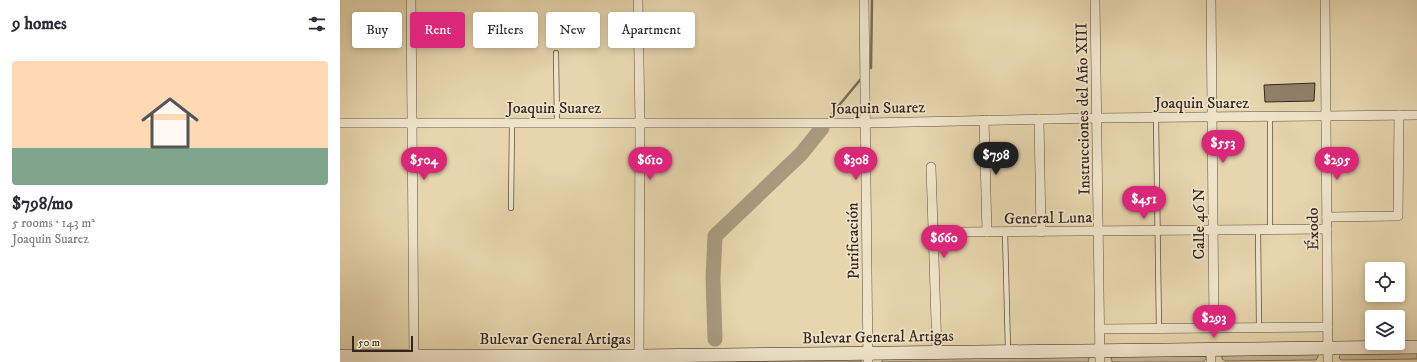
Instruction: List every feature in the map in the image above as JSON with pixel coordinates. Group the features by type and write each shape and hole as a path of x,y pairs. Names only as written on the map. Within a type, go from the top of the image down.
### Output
{"street":[{"path":"411,0 414,359"},
{"path":"638,0 640,122 639,359"},
{"name":"Purificación","path":"864,0 868,358"},
{"name":"Instrucciones del Año XIII","path":"1095,0 1098,118 1100,356"},
{"name":"Calle 46 N","path":"1211,0 1214,328"},
{"name":"Éxodo","path":"1325,0 1328,362"},
{"path":"1327,217 1398,216 1399,115"},
{"name":"Joaquin Suarez","path":"340,123 866,123 1098,118 1417,115"},
{"path":"1039,119 1041,232"},
{"path":"984,120 987,232"},
{"path":"931,167 937,352"},
{"name":"General Luna","path":"960,232 1327,229"},
{"path":"1100,329 1328,327"},
{"name":"Bulevar General Artigas","path":"340,356 414,359 868,358 937,352 1008,352 1100,356 1211,356 1328,348 1417,348"}],"lane":[{"path":"556,53 557,123"},
{"path":"1270,117 1270,229"},
{"path":"1156,118 1159,329"},
{"path":"511,208 512,122"},
{"path":"1258,229 1259,328"},
{"path":"1005,232 1008,352"}],"shaded area":[{"path":"1417,352 1417,359 1341,360 1339,358 1341,353"},
{"path":"1224,354 1318,354 1318,357 1316,360 1225,361 1222,359"},
{"path":"1089,356 1088,362 882,362 882,359"},
{"path":"1112,356 1206,356 1206,359 1203,362 1113,362 1111,360"},
{"path":"861,358 861,362 654,362"}],"building":[{"path":"1315,83 1314,101 1265,102 1264,85"}],"waterway":[{"path":"871,68 872,0"},
{"path":"831,115 860,80"},
{"path":"715,339 713,278 715,236 801,154 822,128"}]}
